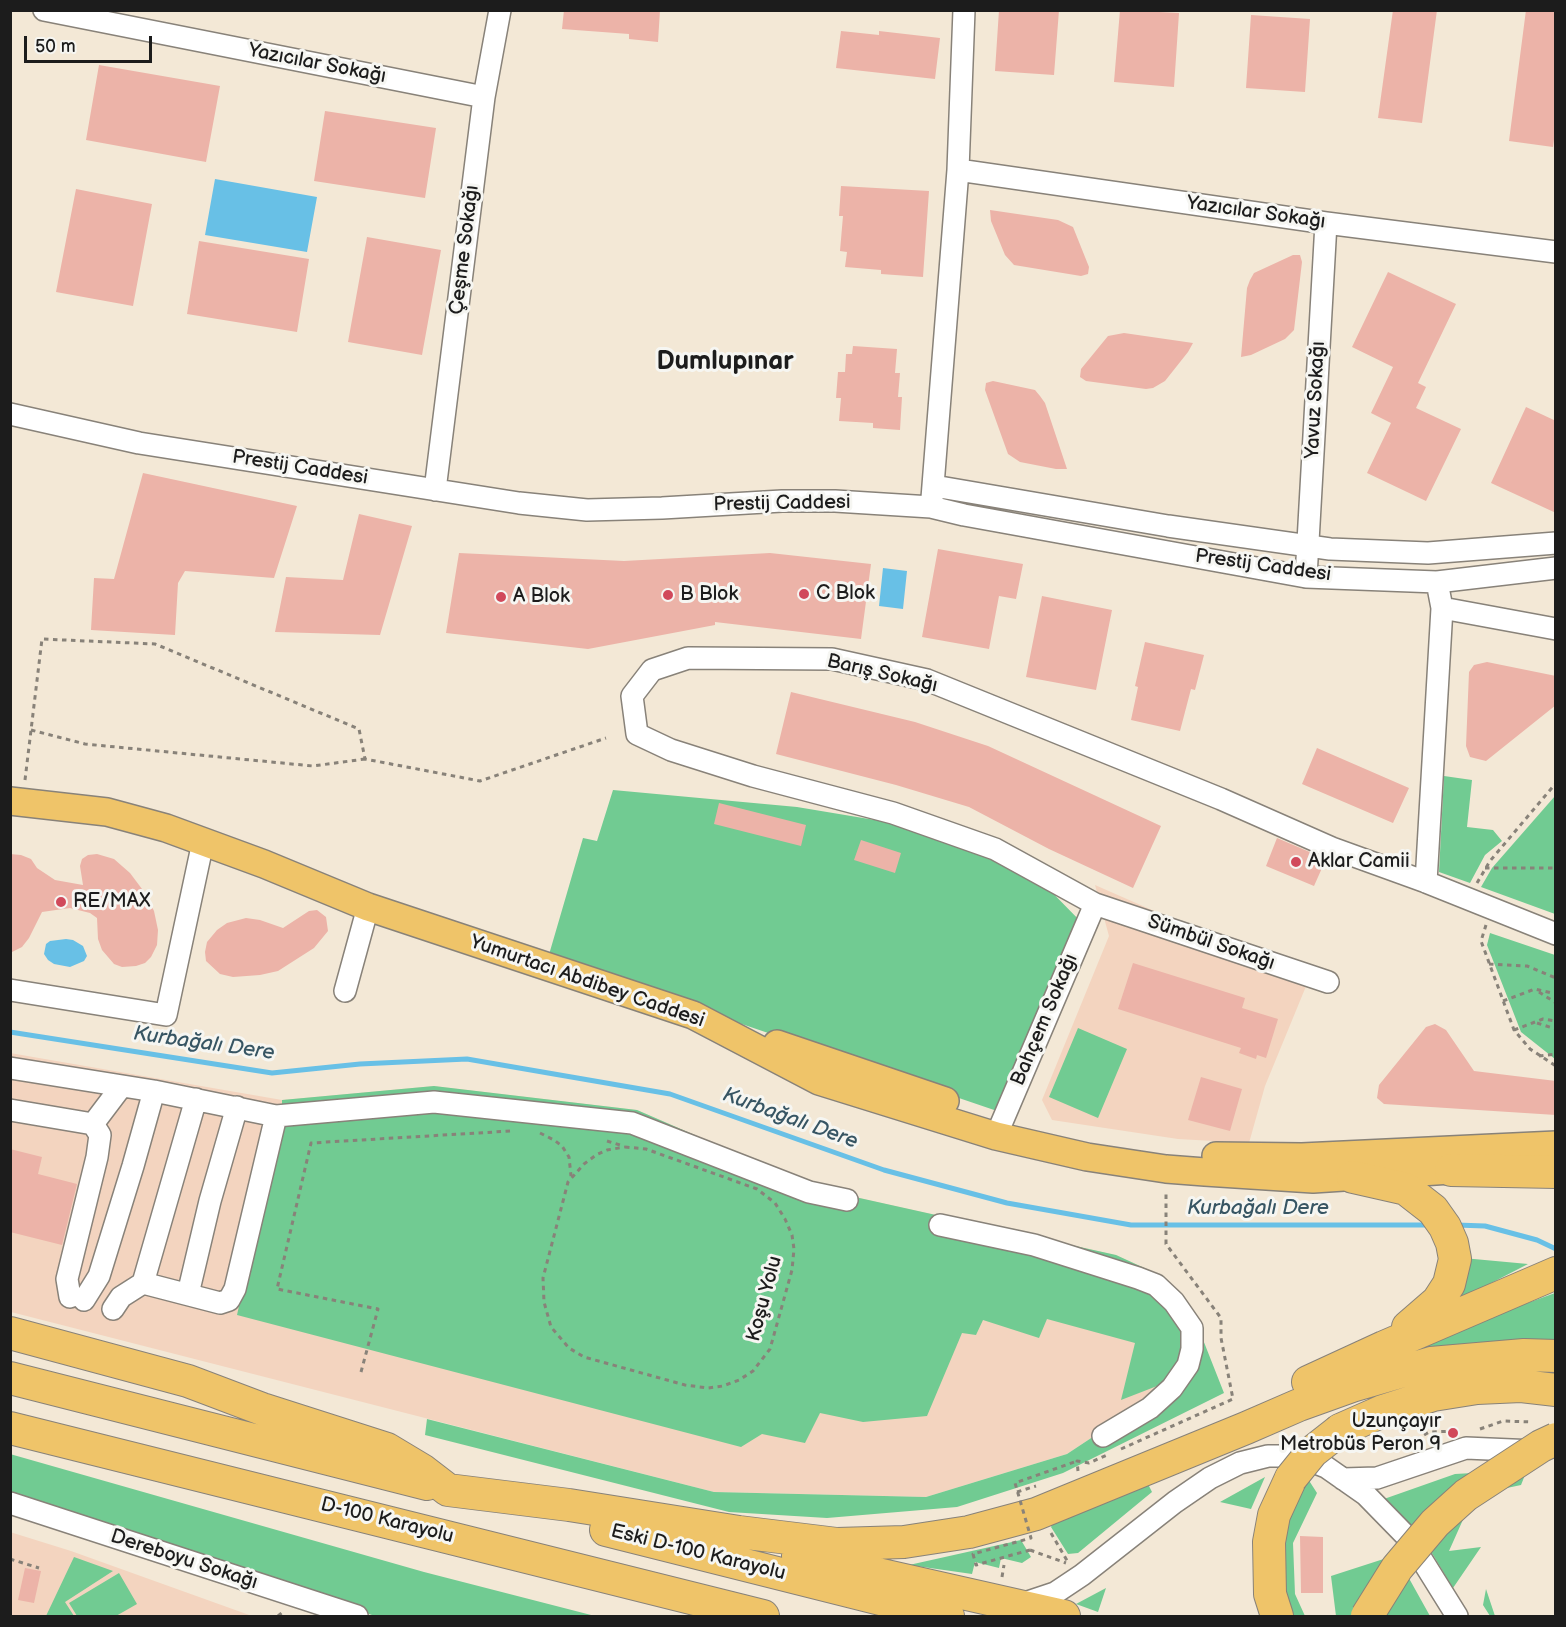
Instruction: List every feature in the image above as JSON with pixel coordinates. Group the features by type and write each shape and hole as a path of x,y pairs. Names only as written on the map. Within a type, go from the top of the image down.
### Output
{"highway":[{"path":"1451,1170 1556,1172"},
{"path":"1353,1177 1406,1189 1433,1210 1445,1227 1452,1243 1455,1259 1449,1284 1438,1301 1384,1347"},
{"path":"1101,1487 1269,1401 1384,1347 1547,1276"},
{"path":"10,1333 188,1381 262,1409 387,1449 422,1470 448,1490"},
{"path":"10,1378 448,1490 837,1544 904,1542 969,1533 1036,1514 1299,1405 1374,1379 1431,1363 1524,1355 1556,1356"},
{"path":"1277,1617 1270,1594 1269,1542 1274,1515 1291,1478 1312,1452 1340,1430 1383,1411 1433,1395 1477,1388 1521,1386 1556,1390"},
{"name":"D-100 Karayolu","path":"10,1428 440,1534 763,1617"},
{"path":"1367,1617 1416,1542 1466,1495 1541,1446 1556,1439"},
{"path":"1480,1486 1556,1455"},
{"name":"Eski D-100 Karayolu","path":"448,1490 948,1617"},
{"path":"569,1505 1014,1592 1064,1617"}],"main road":[{"name":"Yumurtacı Abdibey Caddesi","path":"16,802 107,812 166,828 264,864 368,907 693,1015 819,1080 999,1128 1087,1156 1166,1169 1313,1179 1451,1170 1556,1184"},
{"path":"999,1128 1117,1149 1215,1156 1302,1157 1556,1145"}],"street":[{"name":"Yazıcılar Sokağı","path":"44,10 484,97"},
{"name":"Çeşme Sokağı","path":"435,490 484,97 500,10"},
{"path":"932,507 958,170 964,10"},
{"name":"Yazıcılar Sokağı","path":"958,170 1326,223 1556,252"},
{"name":"Yavuz Sokağı","path":"1306,577 1326,223"},
{"name":"Prestij Caddesi","path":"10,414 140,442 519,503 587,510 792,501 835,501 932,507 964,515 1306,577 1437,582 1556,568"},
{"name":"Prestij Caddesi","path":"934,486 1168,526 1330,549 1428,553 1556,543"},
{"path":"1426,882 1442,608 1437,582"},
{"path":"1442,608 1556,629"},
{"name":"Barış Sokağı","path":"1095,904 995,849 893,813 753,776 671,750 637,734 632,696 652,670 688,658 832,659 927,680 1221,799 1332,848 1426,882 1556,934"},
{"path":"10,990 165,1014 203,842"},
{"name":"Sümbül Sokağı","path":"1095,904 1328,982"},
{"name":"Bahçem Sokağı","path":"999,1128 1095,904"},
{"path":"345,992 368,907"},
{"path":"10,1068 121,1087 153,1090 276,1116 434,1102 632,1123 809,1192 847,1200"},
{"path":"93,1124 121,1087"},
{"path":"10,1110 93,1124 100,1135 97,1157 67,1279 77,1298 99,1276 134,1166 153,1090"},
{"path":"113,1309 121,1297 143,1283 196,1099"},
{"path":"188,1294 210,1201 237,1107"},
{"path":"143,1283 220,1303 229,1300 235,1289 276,1116"},
{"path":"940,1225 1034,1245 1138,1278 1156,1285 1174,1302 1192,1328 1192,1349 1188,1365 1172,1388 1150,1408 1103,1436"},
{"path":"1343,1479 1377,1478 1466,1448 1541,1451 1556,1455"},
{"path":"1014,1592 1054,1593 1082,1575 1175,1502 1210,1478 1240,1463 1268,1456 1287,1456 1303,1458 1326,1467 1366,1495 1409,1539 1457,1617"},
{"name":"Dereboyu Sokağı","path":"10,1503 357,1617"}],"path":[{"path":"16,802 31,730 42,639 155,644 359,729 365,759"},
{"path":"31,730 85,744 313,766 365,759 480,781 606,738"},
{"path":"1468,900 1485,868 1556,783"},
{"path":"1485,868 1556,868"},
{"path":"1491,909 1480,941 1514,1030 1530,1049 1556,1066"},
{"path":"1489,964 1527,966 1556,978"},
{"path":"1503,1001 1535,989 1556,994"},
{"path":"1535,989 1556,1003"},
{"path":"1514,1030 1543,1019 1556,1021"},
{"path":"1535,1022 1556,1029"},
{"path":"1539,1056 1556,1054"},
{"path":"361,1372 378,1309 277,1289 311,1143 516,1130"},
{"path":"532,1132 550,1133"},
{"path":"540,1133 562,1146 569,1157 571,1178"},
{"path":"606,1141 625,1147"},
{"name":"Koşu Yolu","path":"625,1147 646,1149 757,1189 775,1203 785,1219 792,1234 793,1260 770,1349 753,1371 739,1380 708,1389 685,1385 584,1357 569,1348 551,1327 542,1289 543,1278 568,1182 584,1164 596,1155 607,1150 625,1147"},
{"path":"1166,1186 1166,1244"},
{"path":"1030,1550 976,1565 973,1554 1031,1538 1015,1483 1077,1461"},
{"path":"1051,1533 1069,1565 1059,1569"},
{"path":"10,1560 39,1568"},
{"path":"1004,1565 1001,1576 1014,1592"}],"shaded area":[{"path":"1095,885 1309,979 1265,1086 1249,1143 1178,1139 1052,1120 1042,1100 1109,936"},
{"path":"10,1053 282,1100 434,1086 637,1110 819,1189 1116,1255 1153,1272 1191,1372 1067,1454 926,1497 714,1492 11,1312"},
{"path":"10,1532 71,1551 252,1616 11,1616"}],"green space":[{"path":"1444,776 1472,780 1467,827 1493,830 1502,841 1485,855 1470,883 1439,872"},
{"path":"613,790 797,807 947,832 1037,877 1085,926 1000,1112 548,958 583,838 597,841"},
{"path":"1555,796 1555,914 1481,887 1492,868"},
{"path":"1490,933 1555,955 1555,1059 1521,1032 1487,945"},
{"path":"1078,1028 1127,1049 1098,1118 1049,1097"},
{"path":"434,1086 637,1110 819,1189 1116,1255 1153,1272 1198,1327 1224,1393 1063,1473 957,1507 827,1518 729,1512 425,1435 427,1419 714,1492 926,1497 1067,1454 1188,1374 1121,1400 1135,1343 1047,1319 1039,1338 983,1320 976,1335 962,1333 927,1416 863,1422 820,1413 805,1443 762,1434 741,1447 237,1315 282,1110 282,1100"},
{"path":"1463,1258 1528,1264 1439,1310"},
{"path":"1555,1293 1555,1344 1411,1353 1492,1316"},
{"path":"10,1454 424,1572 595,1616 375,1616 11,1495"},
{"path":"1527,1470 1521,1485 1474,1495 1449,1551 1481,1547 1453,1588 1427,1545 1384,1499 1455,1474"},
{"path":"1265,1477 1251,1509 1220,1502"},
{"path":"1308,1479 1317,1493 1293,1543 1295,1594 1305,1616 1289,1616 1281,1579 1283,1540 1291,1509"},
{"path":"1148,1484 1152,1492 1078,1553 1068,1554 1051,1527 1056,1518"},
{"path":"1021,1540 1031,1557 1022,1563 1001,1558 999,1568 975,1562 972,1574 909,1565"},
{"path":"1396,1555 1430,1616 1336,1616 1331,1576"},
{"path":"74,1557 113,1571 65,1602 74,1616 46,1616"},
{"path":"119,1573 137,1604 116,1616 77,1616 69,1603"},
{"path":"1106,1588 1098,1612 1076,1604"},
{"path":"1486,1589 1495,1616 1490,1616 1483,1605"}],"water":[{"path":"215,179 317,197 307,252 205,235"},
{"path":"883,568 907,571 903,609 879,606"},
{"path":"66,939 83,946 87,956 84,961 70,967 54,964 48,960 44,954 46,944 50,941"}],"building":[{"path":"564,10 660,10 658,42 629,39 629,34 562,29"},
{"path":"999,10 1059,10 1054,75 995,71"},
{"path":"1120,10 1179,13 1174,87 1114,82"},
{"path":"1393,10 1437,10 1422,123 1378,118"},
{"path":"1526,10 1556,10 1556,125 1553,147 1509,141"},
{"path":"1251,15 1310,19 1305,92 1246,88"},
{"path":"841,31 879,35 879,31 940,38 935,79 836,68"},
{"path":"99,65 220,86 206,162 86,140"},
{"path":"325,111 436,128 425,198 314,181"},
{"path":"841,186 929,191 923,277 881,274 881,270 845,267 847,252 840,251 843,216 839,216"},
{"path":"76,189 152,204 133,306 56,292"},
{"path":"990,210 1058,220 1073,227 1089,267 1088,274 1081,276 1014,265 1005,255 991,221"},
{"path":"367,237 441,250 422,355 348,342"},
{"path":"199,241 309,259 297,332 187,314"},
{"path":"1293,255 1300,255 1302,262 1294,330 1285,339 1251,355 1241,357 1247,288 1250,280 1254,273"},
{"path":"1388,272 1456,304 1418,383 1426,387 1416,408 1461,429 1426,501 1367,473 1391,423 1371,413 1393,367 1352,347"},
{"path":"1124,333 1193,343 1165,381 1153,388 1086,381 1080,377 1081,369 1108,336"},
{"path":"853,346 897,349 895,373 900,373 898,397 902,397 900,430 873,428 873,423 839,421 841,398 836,398 838,372 845,372 846,354 852,354"},
{"path":"993,381 1035,390 1045,403 1067,469 1020,462 1008,454 985,390 986,383"},
{"path":"1526,407 1556,421 1556,513 1491,483"},
{"path":"143,473 297,506 274,578 185,571 178,583 175,635 91,630 94,578 114,579"},
{"path":"359,514 412,526 380,635 275,632 286,577 343,580"},
{"path":"938,549 1023,564 1016,599 999,596 989,649 922,637"},
{"path":"459,553 624,561 770,553 871,564 861,639 715,622 715,625 588,649 446,633"},
{"path":"1042,596 1112,610 1096,690 1026,677"},
{"path":"1145,642 1204,655 1195,690 1191,689 1180,731 1131,720 1138,687 1135,686"},
{"path":"1487,662 1556,676 1556,705 1486,761 1470,757 1466,746 1469,672 1474,665"},
{"path":"791,692 915,722 988,746 1161,826 1133,888 1049,849 969,807 896,785 776,754"},
{"path":"1317,748 1409,788 1393,823 1302,784"},
{"path":"719,803 806,825 801,846 714,824"},
{"name":"Aklar Camii","path":"1277,838 1326,859 1314,886 1266,866"},
{"path":"861,840 901,853 895,873 854,860"},
{"path":"10,854 31,859 37,868 55,880 83,885 80,866 82,859 88,855 97,854 114,859 130,873 145,893 154,911 158,930 157,945 151,957 145,963 136,966 122,967 114,964 102,950 98,939 97,918 90,913 70,908 42,912 22,947 10,953"},
{"path":"317,910 326,917 328,931 314,948 278,971 233,977 220,974 206,961 207,942 217,930 227,923 246,918 283,928 309,911"},
{"path":"1133,963 1245,998 1242,1008 1278,1019 1266,1058 1257,1055 1256,1059 1239,1053 1241,1048 1118,1009"},
{"path":"1435,1024 1446,1030 1474,1071 1556,1081 1556,1115 1384,1104 1377,1098 1379,1085 1426,1027"},
{"path":"1201,1077 1242,1089 1230,1131 1188,1120"},
{"path":"10,1149 42,1157 38,1174 77,1184 62,1245 10,1232"},
{"path":"1300,1536 1323,1537 1323,1593 1301,1593"},
{"path":"25,1568 41,1571 34,1603 18,1600"}],"waterway":[{"name":"Kurbağalı Dere","path":"10,1032 272,1073 360,1064 467,1059 670,1094 884,1170 1007,1203 1131,1225 1432,1225"},
{"name":"Kurbağalı Dere","path":"1456,1225 1485,1226 1537,1240 1556,1249"}],"place":[{"name":"C Blok","path":"804,594"},
{"name":"B Blok","path":"668,595"},
{"name":"A Blok","path":"501,597"},
{"name":"Aklar Camii","path":"1296,862"},
{"name":"RE/MAX","path":"61,902"},
{"name":"Uzunçayır Metrobüs Peron 9","path":"1453,1433"}],"district":[{"name":"Dumlupınar","path":"725,362"}]}
